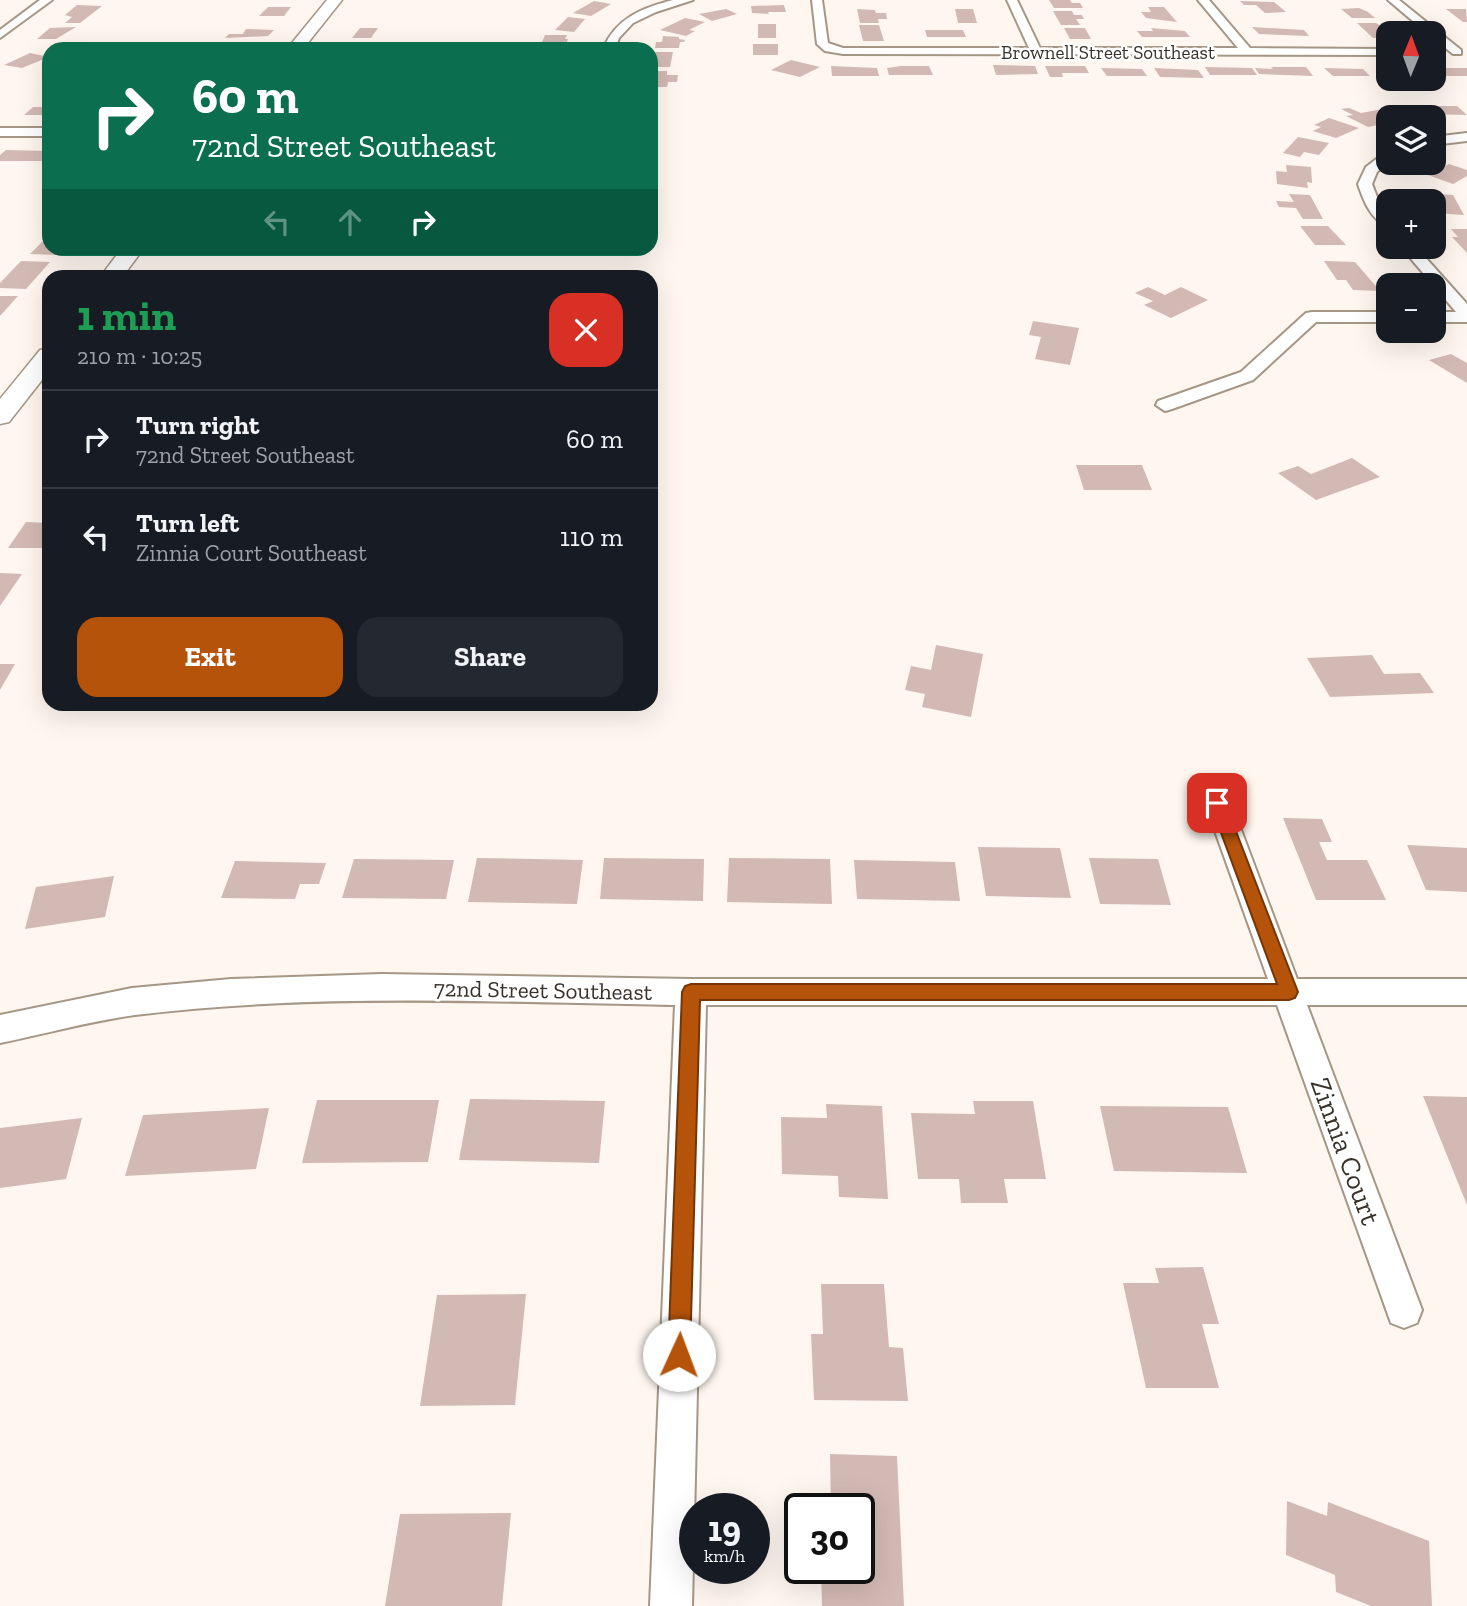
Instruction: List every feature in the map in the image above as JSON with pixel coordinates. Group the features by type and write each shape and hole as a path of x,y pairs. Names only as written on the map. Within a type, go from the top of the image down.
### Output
{"street":[{"path":"0,35 47,0"},
{"path":"301,42 335,0"},
{"path":"610,42 612,35 626,23 651,10 688,0"},
{"name":"Brownell Street Southeast","path":"817,0 823,44 829,49 882,52 1376,52"},
{"path":"1012,0 1036,51"},
{"path":"1203,0 1247,52"},
{"path":"1394,0 1462,52"},
{"path":"0,132 42,132"},
{"path":"1446,139 1467,137"},
{"path":"1376,165 1365,184 1376,208"},
{"path":"117,270 128,256"},
{"path":"1418,259 1467,315"},
{"path":"1446,316 1467,315"},
{"path":"1165,405 1247,376 1312,317 1376,317"},
{"path":"0,416 42,364"},
{"path":"1217,803 1289,992"},
{"name":"72nd Street Southeast","path":"0,1029 132,1002 231,992 381,987 691,992 1467,992"},
{"path":"671,1606 691,992"},
{"name":"Zinnia Court","path":"1289,992 1404,1310"}],"building":[{"path":"1049,0 1070,0 1072,3 1080,3 1083,8 1054,8"},
{"path":"594,1 611,4 591,16 573,13"},
{"path":"1240,1 1274,2 1286,12 1265,13 1256,5 1244,5"},
{"path":"77,5 102,6 80,23 65,23 72,17 65,15"},
{"path":"784,5 786,12 768,12 769,14 752,13 751,6"},
{"path":"268,7 291,7 284,16 259,16"},
{"path":"1148,7 1164,7 1177,22 1146,18 1141,12 1151,12"},
{"path":"1359,8 1375,18 1352,18 1341,9"},
{"path":"726,9 737,14 712,21 699,14"},
{"path":"857,9 886,13 887,19 878,19 879,23 860,23"},
{"path":"955,9 973,9 977,23 958,23"},
{"path":"1446,9 1466,9 1467,22 1463,22"},
{"path":"1053,11 1072,11 1074,15 1082,15 1084,19 1076,19 1080,25 1061,25"},
{"path":"568,17 585,19 574,32 555,30"},
{"path":"685,18 705,22 689,30 695,31 686,36 660,30"},
{"path":"1357,23 1376,23 1376,38"},
{"path":"758,24 776,24 776,38 758,38"},
{"path":"859,25 879,25 884,41 863,41"},
{"path":"76,27 56,39 37,39 50,28"},
{"path":"1252,27 1304,30 1309,36 1259,34"},
{"path":"360,28 378,28 371,38 352,38"},
{"path":"1064,28 1085,28 1091,39 1070,39"},
{"path":"1151,28 1185,31 1190,37 1142,37 1137,31 1153,31"},
{"path":"246,29 274,30 268,36 225,38 229,34 243,34"},
{"path":"925,30 963,30 966,37 927,37"},
{"path":"545,35 567,35 565,39 568,39 567,42 542,42"},
{"path":"663,36 685,40 680,42 679,48 658,48 658,42 662,42"},
{"path":"753,44 778,44 778,55 753,55"},
{"path":"658,52 673,52 670,67 658,67"},
{"path":"30,53 42,56 42,60 22,68 4,65"},
{"path":"791,60 820,67 800,77 771,70"},
{"path":"993,65 1035,66 1038,74 996,75"},
{"path":"831,66 877,68 879,76 832,76"},
{"path":"929,66 933,75 889,75 887,68"},
{"path":"1045,66 1085,66 1089,73 1062,73 1063,77 1050,77"},
{"path":"1205,67 1252,68 1257,75 1210,75"},
{"path":"1271,67 1306,67 1313,76 1259,74 1255,68 1273,69"},
{"path":"1101,68 1142,69 1147,76 1107,76"},
{"path":"1154,68 1198,70 1204,78 1160,77"},
{"path":"1324,68 1363,69 1370,76 1333,76"},
{"path":"1446,68 1467,68 1467,76 1446,76"},
{"path":"658,71 667,71 667,75 678,75 677,82 668,82 667,87 658,87"},
{"path":"1446,106 1457,106 1467,115 1446,114"},
{"path":"33,107 42,107 42,115 24,115"},
{"path":"1349,108 1361,113 1376,110 1376,125 1368,127 1346,116 1353,115 1341,109"},
{"path":"1329,118 1359,128 1336,138 1313,131 1321,127 1314,125"},
{"path":"1298,137 1329,143 1319,155 1304,152 1300,157 1283,153"},
{"path":"6,150 42,151 42,161 0,161 0,155"},
{"path":"1449,164 1467,170 1467,176 1453,184 1428,175 1446,175 1446,166"},
{"path":"1286,165 1311,167 1312,183 1307,182 1308,188 1277,184 1276,171 1287,172"},
{"path":"1289,194 1310,195 1323,219 1303,219 1296,208 1279,207 1276,201 1294,202"},
{"path":"1446,195 1453,195 1464,215 1446,214"},
{"path":"1300,226 1328,226 1346,245 1315,245"},
{"path":"1451,229 1467,229 1467,253 1452,237 1458,237"},
{"path":"42,242 42,254 30,254"},
{"path":"21,261 50,262 26,289 0,288 0,283"},
{"path":"1324,261 1355,262 1376,286 1376,291 1353,290 1346,280 1337,280"},
{"path":"1148,287 1165,295 1181,287 1208,300 1171,318 1144,305 1153,301 1135,293"},
{"path":"0,296 18,296 0,316"},
{"path":"1033,321 1079,328 1070,365 1035,359 1041,337 1029,335"},
{"path":"1451,354 1467,363 1467,383 1429,360"},
{"path":"1352,458 1380,477 1316,500 1278,473 1298,466 1311,474"},
{"path":"1076,465 1142,465 1152,490 1084,490"},
{"path":"26,522 42,523 42,548 8,548"},
{"path":"0,573 22,574 0,606"},
{"path":"936,645 983,654 971,717 922,707 925,694 905,690 911,666 931,670"},
{"path":"1372,655 1384,674 1420,673 1434,693 1330,697 1307,658"},
{"path":"0,664 15,664 0,690"},
{"path":"1283,818 1322,819 1332,842 1319,842 1327,860 1367,860 1386,900 1316,900"},
{"path":"1407,845 1467,848 1467,892 1426,890"},
{"path":"978,847 1060,848 1071,898 986,896"},
{"path":"477,858 583,860 577,904 468,902"},
{"path":"604,858 704,859 703,901 600,899"},
{"path":"729,858 830,859 832,904 727,902"},
{"path":"1089,858 1158,859 1171,905 1100,904"},
{"path":"354,859 454,860 446,899 342,898"},
{"path":"854,860 955,862 960,901 857,899"},
{"path":"235,861 326,863 319,884 300,884 295,899 221,898"},
{"path":"114,876 105,917 25,929 36,887"},
{"path":"1423,1096 1467,1097 1467,1205"},
{"path":"470,1099 605,1101 599,1163 459,1160"},
{"path":"317,1100 439,1100 428,1162 302,1163"},
{"path":"973,1101 1033,1101 1046,1179 1004,1179 1008,1203 961,1203 959,1179 918,1179 911,1113 975,1114"},
{"path":"826,1104 882,1106 888,1199 839,1197 838,1176 782,1174 781,1117 827,1118"},
{"path":"1100,1106 1228,1107 1247,1173 1114,1171"},
{"path":"269,1108 256,1169 125,1176 143,1115"},
{"path":"82,1118 66,1179 0,1188 0,1128"},
{"path":"1203,1267 1219,1324 1202,1324 1219,1388 1146,1388 1123,1283 1159,1283 1155,1268"},
{"path":"821,1284 884,1284 889,1347 903,1348 908,1401 814,1400 811,1334 823,1334"},
{"path":"526,1294 515,1405 420,1406 437,1295"},
{"path":"830,1454 897,1456 904,1606 822,1606 821,1584 875,1584 875,1493 831,1493"},
{"path":"1287,1501 1327,1516 1328,1502 1429,1541 1432,1606 1371,1606 1336,1592 1335,1575 1286,1555"},
{"path":"511,1513 502,1606 385,1606 400,1514"}],"route":[{"path":"679,1355 691,992 1289,992 1217,803"}]}
